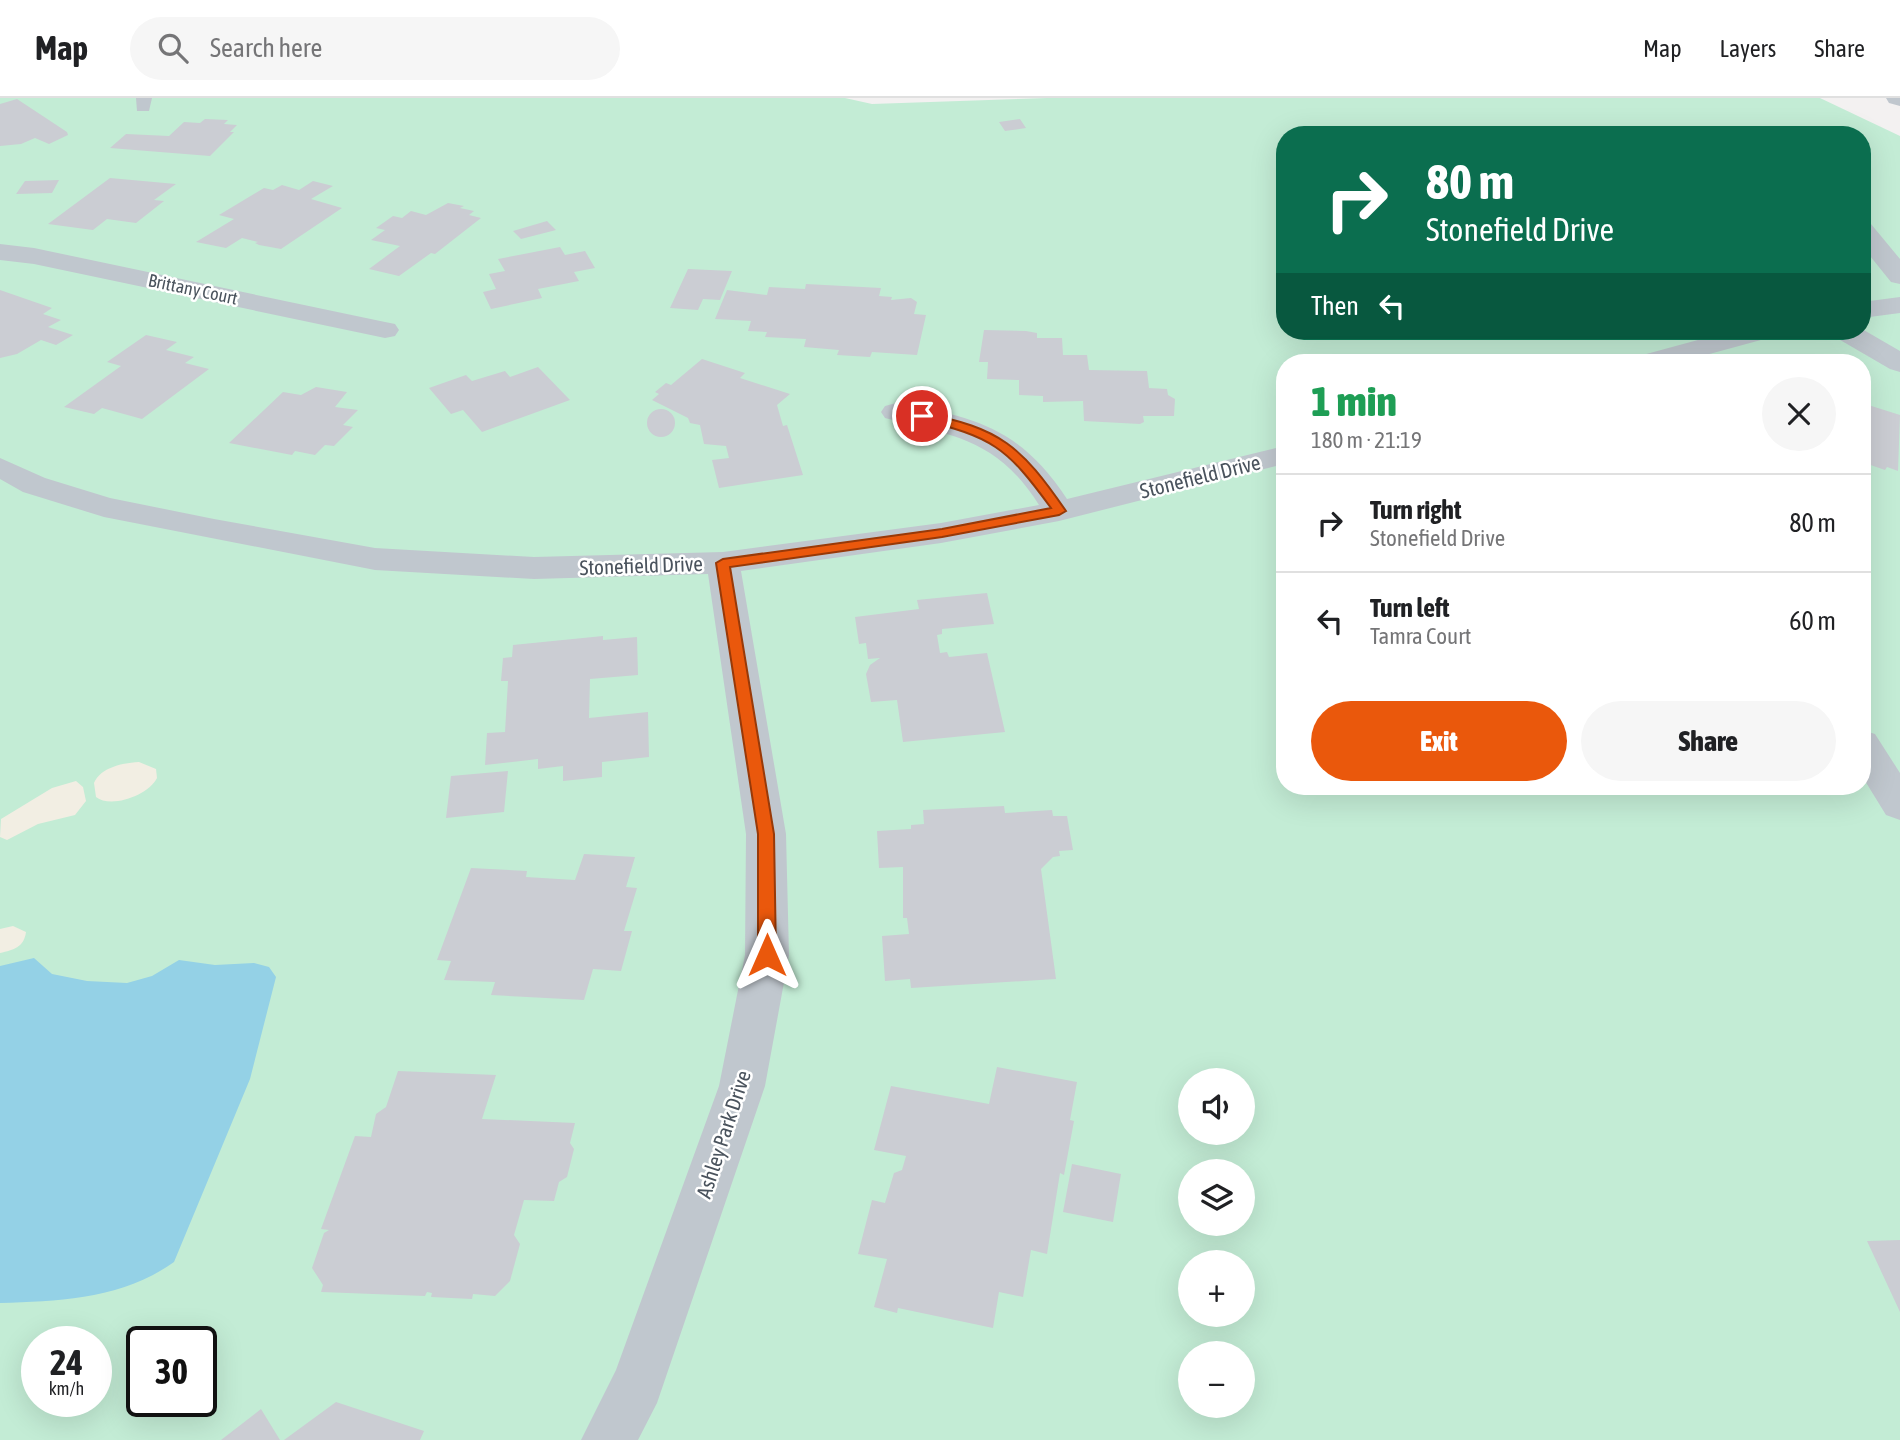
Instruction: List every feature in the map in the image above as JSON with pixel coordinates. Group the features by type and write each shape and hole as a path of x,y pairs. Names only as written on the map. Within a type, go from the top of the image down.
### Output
{"street":[{"path":"1871,240 1900,276"},
{"name":"Brittany Court","path":"0,252 34,256 385,330"},
{"path":"1871,309 1900,305"},
{"path":"1678,354 1729,340"},
{"path":"1860,340 1900,363"},
{"path":"896,412 948,421 992,437 1024,463 1059,511"},
{"name":"Stonefield Drive","path":"0,467 34,485 104,507 375,559 534,568 723,563 942,533 1059,511 1276,457"},
{"name":"Ashley Park Drive","path":"608,1440 638,1384 742,1086 767,955 766,834 723,563"},
{"path":"1871,758 1900,805"}],"green space":[{"path":"0,98 845,98 872,104 1047,98 1820,98 1900,136 1900,1440 0,1440"}],"sand":[{"path":"139,762 156,769 157,778 146,790 120,801 96,797 94,783 102,773 120,765"},
{"path":"76,781 83,787 86,801 75,815 38,824 7,840 0,837 1,819 52,788"},
{"path":"13,926 26,932 23,941 14,949 0,953 0,929"}],"water":[{"path":"34,958 52,974 87,981 127,983 152,976 179,960 215,965 254,963 269,967 276,977 250,1079 174,1262 134,1284 91,1296 0,1303 0,966"}],"building":[{"path":"17,99 68,135 49,144 35,138 21,144 0,146 0,104"},
{"path":"205,119 228,120 224,124 237,125 230,132 234,132 210,156 110,148 126,134 169,136 184,122 200,123"},
{"path":"1020,119 1026,128 1005,131 999,122"},
{"path":"110,178 176,184 154,200 164,201 136,223 107,219 93,230 48,224"},
{"path":"59,180 52,193 16,194 25,181"},
{"path":"313,181 333,186 311,199 342,208 281,249 259,245 255,243 258,242 242,238 226,248 196,242 234,219 219,215 264,188 273,190 282,185 299,190"},
{"path":"448,203 464,206 460,208 474,211 469,215 481,218 435,254 431,253 399,276 369,269 400,246 371,240 385,230 376,228 393,216 402,218 411,211 426,215"},
{"path":"547,221 556,230 521,239 513,231"},
{"path":"560,247 565,255 585,251 595,268 574,272 579,281 538,289 542,298 491,309 483,292 496,289 489,274 505,271 498,259"},
{"path":"688,269 732,271 720,300 703,299 698,310 670,308"},
{"path":"806,284 881,288 879,296 892,297 891,300 911,298 917,302 914,314 926,315 917,355 872,352 870,357 837,355 839,350 804,347 806,339 765,337 767,332 748,331 751,321 715,319 727,290 767,295 769,287 805,289"},
{"path":"0,290 52,308 43,314 61,320 48,327 73,335 56,345 41,340 17,354 0,358"},
{"path":"984,330 1026,331 1037,333 1037,338 1062,338 1063,355 1087,355 1089,370 1147,371 1149,388 1167,389 1168,395 1175,399 1174,416 1143,416 1144,422 1140,424 1084,421 1083,401 1043,402 1043,396 1019,395 1019,380 987,379 988,362 979,362"},
{"path":"146,335 177,342 166,350 194,357 185,363 209,369 142,419 102,408 94,414 64,407 121,366 107,362"},
{"path":"702,359 745,373 740,378 790,394 777,405 783,426 787,425 803,475 719,488 712,460 729,458 726,446 704,444 700,425 690,423 688,418 652,400 659,394 655,392 666,383 671,385"},
{"path":"538,367 570,400 482,432 463,410 451,414 429,388 466,375 472,381 505,371 510,377"},
{"path":"316,387 347,392 335,407 358,410 343,425 353,427 334,446 325,445 315,455 295,451 292,455 229,443 283,392 301,395"},
{"path":"1871,406 1900,415 1898,471 1887,467 1885,470 1871,465"},
{"path":"661,409 671,413 675,423 671,433 661,437 651,433 647,423 651,413"},
{"path":"987,593 994,624 942,629 942,634 937,635 940,653 947,652 949,657 987,653 1005,732 903,742 897,700 871,702 866,674 870,665 880,658 868,659 866,643 859,644 855,617 919,609 917,600"},
{"path":"603,636 603,640 637,637 638,675 590,679 589,718 648,712 649,757 602,762 602,777 563,781 563,766 538,769 538,759 485,765 487,733 505,732 508,681 501,681 503,658 512,657 513,645"},
{"path":"508,771 504,812 446,818 451,776"},
{"path":"1004,806 1005,813 1052,810 1053,816 1067,816 1073,850 1059,851 1060,856 1053,857 1041,869 1056,979 911,988 910,979 885,981 882,936 909,934 907,918 903,918 903,867 879,868 877,831 911,829 911,825 924,824 923,810"},
{"path":"584,854 635,857 626,887 637,888 624,931 632,931 621,971 593,969 584,1000 491,995 495,982 444,980 451,961 437,960 471,868 527,871 526,877 575,880"},
{"path":"997,1067 1077,1082 1070,1120 1074,1121 1064,1175 1060,1173 1047,1254 1031,1250 1023,1297 999,1292 993,1328 898,1308 897,1313 874,1307 887,1259 858,1254 872,1200 885,1203 894,1173 902,1170 906,1156 874,1150 891,1086 989,1104"},
{"path":"398,1071 496,1075 482,1119 575,1123 570,1143 574,1149 567,1177 559,1182 554,1201 524,1200 514,1235 520,1244 510,1281 495,1296 473,1294 472,1299 431,1297 432,1293 427,1292 425,1296 321,1292 323,1285 312,1268 324,1233 329,1230 321,1229 355,1136 371,1137 376,1114 386,1107"},
{"path":"1072,1164 1121,1174 1113,1222 1063,1212"},
{"path":"1900,1240 1900,1312 1867,1241"},
{"path":"336,1402 424,1431 420,1440 284,1440"},
{"path":"261,1409 280,1440 221,1440"}],"route":[{"path":"767,955 766,834 723,563 942,533 1059,511 1024,463 992,437 948,421 922,416"}]}
